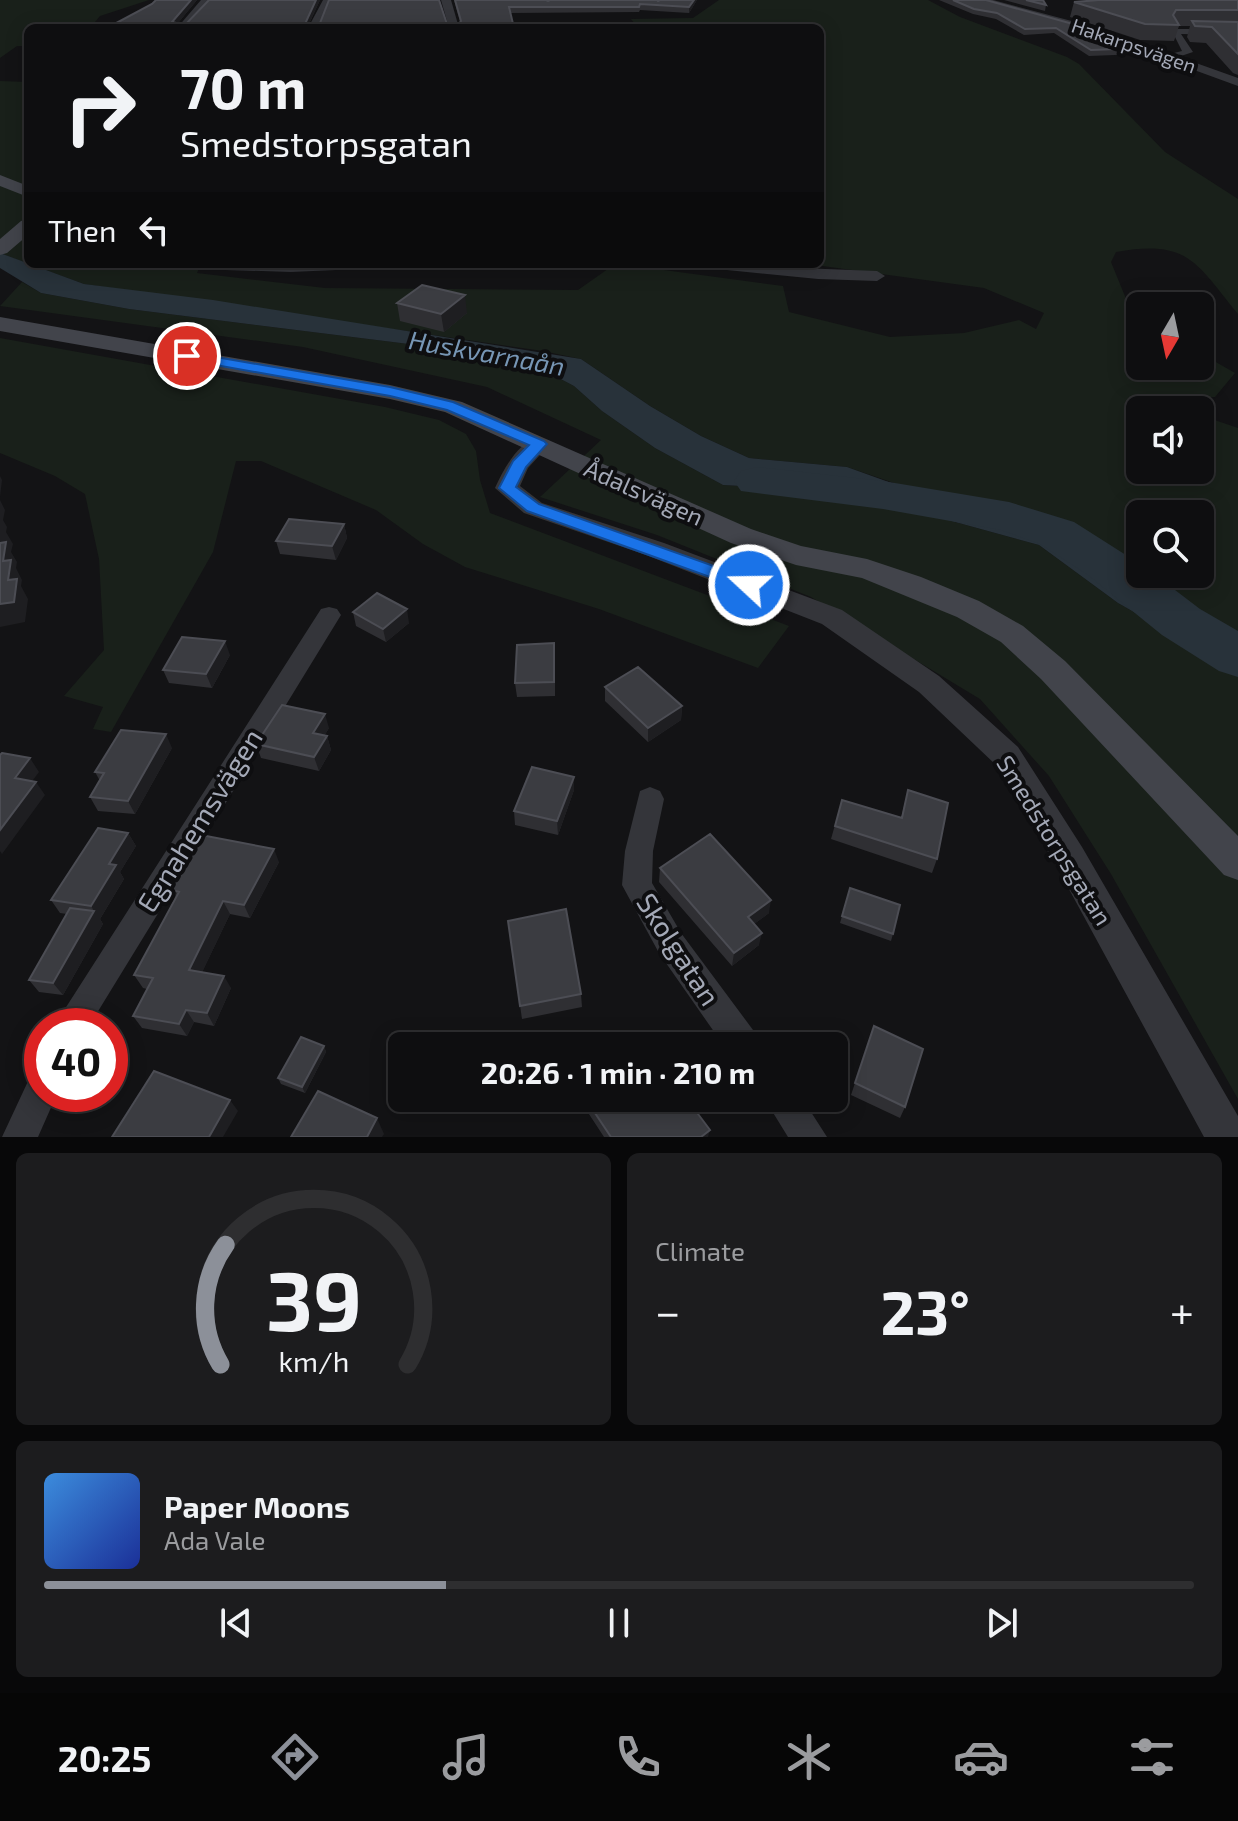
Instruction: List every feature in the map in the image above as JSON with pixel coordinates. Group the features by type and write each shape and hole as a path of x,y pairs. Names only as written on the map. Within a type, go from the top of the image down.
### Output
{"main road":[{"path":"0,180 24,190"},
{"path":"0,249 24,229"},
{"name":"Ådalsvägen","path":"0,324 453,407 741,536 796,555 867,569 968,609 1012,634 1053,670 1238,863"}],"street":[{"path":"185,24 205,0 220,0"},
{"path":"315,24 327,0"},
{"path":"446,0 453,24"},
{"name":"Hakarpsvägen","path":"982,0 1078,25 1235,80"},
{"path":"1169,57 1188,52 1172,32 1238,32"},
{"path":"747,268 818,275 877,276"},
{"name":"Smedstorpsgatan","path":"539,444 518,465 507,488 533,508 655,549 832,617 929,684 1007,756 1070,858 1227,1137"},
{"name":"Egnahemsvägen","path":"81,1008 329,615"},
{"name":"Skolgatan","path":"650,799 639,851 637,885 670,943 734,1032"},
{"path":"20,1137 31,1112"},
{"path":"791,1112 809,1137"}],"shaded area":[{"path":"0,0 149,0 100,16 93,24 24,24 24,46 17,46 0,58"},
{"path":"719,0 928,0 960,17 1079,64 1165,152 1238,199 1238,314 1200,269 1176,252 1140,249 1116,252 1111,262 1126,299 1126,380 1214,380 1214,361 1235,373 1215,397 1126,396 1126,484 1214,484 1214,420 1238,428 1238,645 1130,588 1214,588 1214,500 1126,500 1126,583 1104,558 988,505 897,484 847,467 749,458 701,436 650,406 581,359 84,284 40,268 199,268 197,273 325,288 578,290 609,268 665,268 783,286 789,312 890,337 964,333 1019,320 1036,329 1044,313 984,288 824,266 824,24 634,23 631,19 693,18"},
{"path":"0,81 24,82 24,262 0,253"},
{"path":"22,282 41,293 129,309 473,352 536,366 574,386 602,411 655,448 723,485 846,492 1039,545 1118,603 1238,671 1238,1099 1111,874 1049,776 980,699 811,597 657,535 540,497 601,440 487,387 303,347 0,306"},
{"path":"0,338 385,407 439,420 466,434 476,451 480,480 490,513 789,626 758,668 599,609 465,567 423,544 376,510 261,461 236,461 213,552 111,732 93,729 103,707 64,696 104,650 99,559 85,494 55,476 0,453"}],"water":[{"name":"Huskvarnaån","path":"0,253 24,262 24,268 41,268 84,284 213,300 581,359 650,406 701,436 749,458 847,467 897,485 988,505 1104,558 1126,583 1126,588 1238,645 1238,671 1118,603 1039,545 846,492 723,485 655,448 602,411 574,386 536,366 473,352 129,309 41,293 0,268"}],"building":[{"path":"156,0 191,0 172,22 181,24 114,24"},
{"path":"209,0 316,0 305,24 186,24"},
{"path":"329,0 439,0 447,24 305,24 320,23"},
{"path":"455,0 694,0 689,7 640,4 639,7 509,7 513,24 459,24 461,21"},
{"path":"953,0 986,0 1091,29 1142,48 1091,50 1056,28 1025,29 997,13 974,9"},
{"path":"1026,0 1043,0 1046,5"},
{"path":"1238,0 1238,10 1176,10 1173,15 1179,25 1145,24 1074,2"},
{"path":"1192,21 1238,22 1238,54 1212,27 1195,26"},
{"path":"422,285 465,295 441,314 397,303"},
{"path":"289,519 344,524 332,546 276,541"},
{"path":"6,542 3,561 11,560 8,580 17,579 14,602 0,604 0,543"},
{"path":"377,593 407,609 383,629 353,612"},
{"path":"182,637 225,641 206,674 163,670"},
{"path":"554,643 554,682 515,683 517,645"},
{"path":"638,667 682,706 648,728 605,687"},
{"path":"282,705 325,714 313,733 327,736 314,757 256,744"},
{"path":"121,730 166,734 128,801 90,797 104,773 95,772"},
{"path":"0,755 30,758 15,778 36,782 0,830"},
{"path":"532,767 574,777 557,821 514,811"},
{"path":"908,790 948,803 937,859 835,826 842,800 902,818"},
{"path":"98,828 128,833 109,864 116,865 91,906 51,900"},
{"path":"710,834 771,900 748,917 762,933 734,953 660,868"},
{"path":"201,835 274,849 244,905 223,901 189,970 224,976 207,1013 186,1010 179,1024 133,1016 153,978 134,975 179,892 168,889"},
{"path":"850,888 900,905 893,934 842,916"},
{"path":"70,908 94,911 53,983 29,980"},
{"path":"566,909 581,994 520,1006 508,921"},
{"path":"874,1026 923,1049 905,1107 855,1083"},
{"path":"301,1037 324,1046 302,1087 278,1078"},
{"path":"154,1071 230,1100 209,1137 112,1137"},
{"path":"318,1091 377,1118 367,1137 291,1137"},
{"path":"594,1112 696,1112 710,1130 701,1137 611,1137"}],"waterway":[{"name":"Huskvarnaån","path":"757,481 883,495 1009,517 1057,533 1106,563 1181,622 1238,657"}],"route":[{"path":"187,356 390,392 453,407 539,444 518,465 507,488 533,508 749,585"}]}
